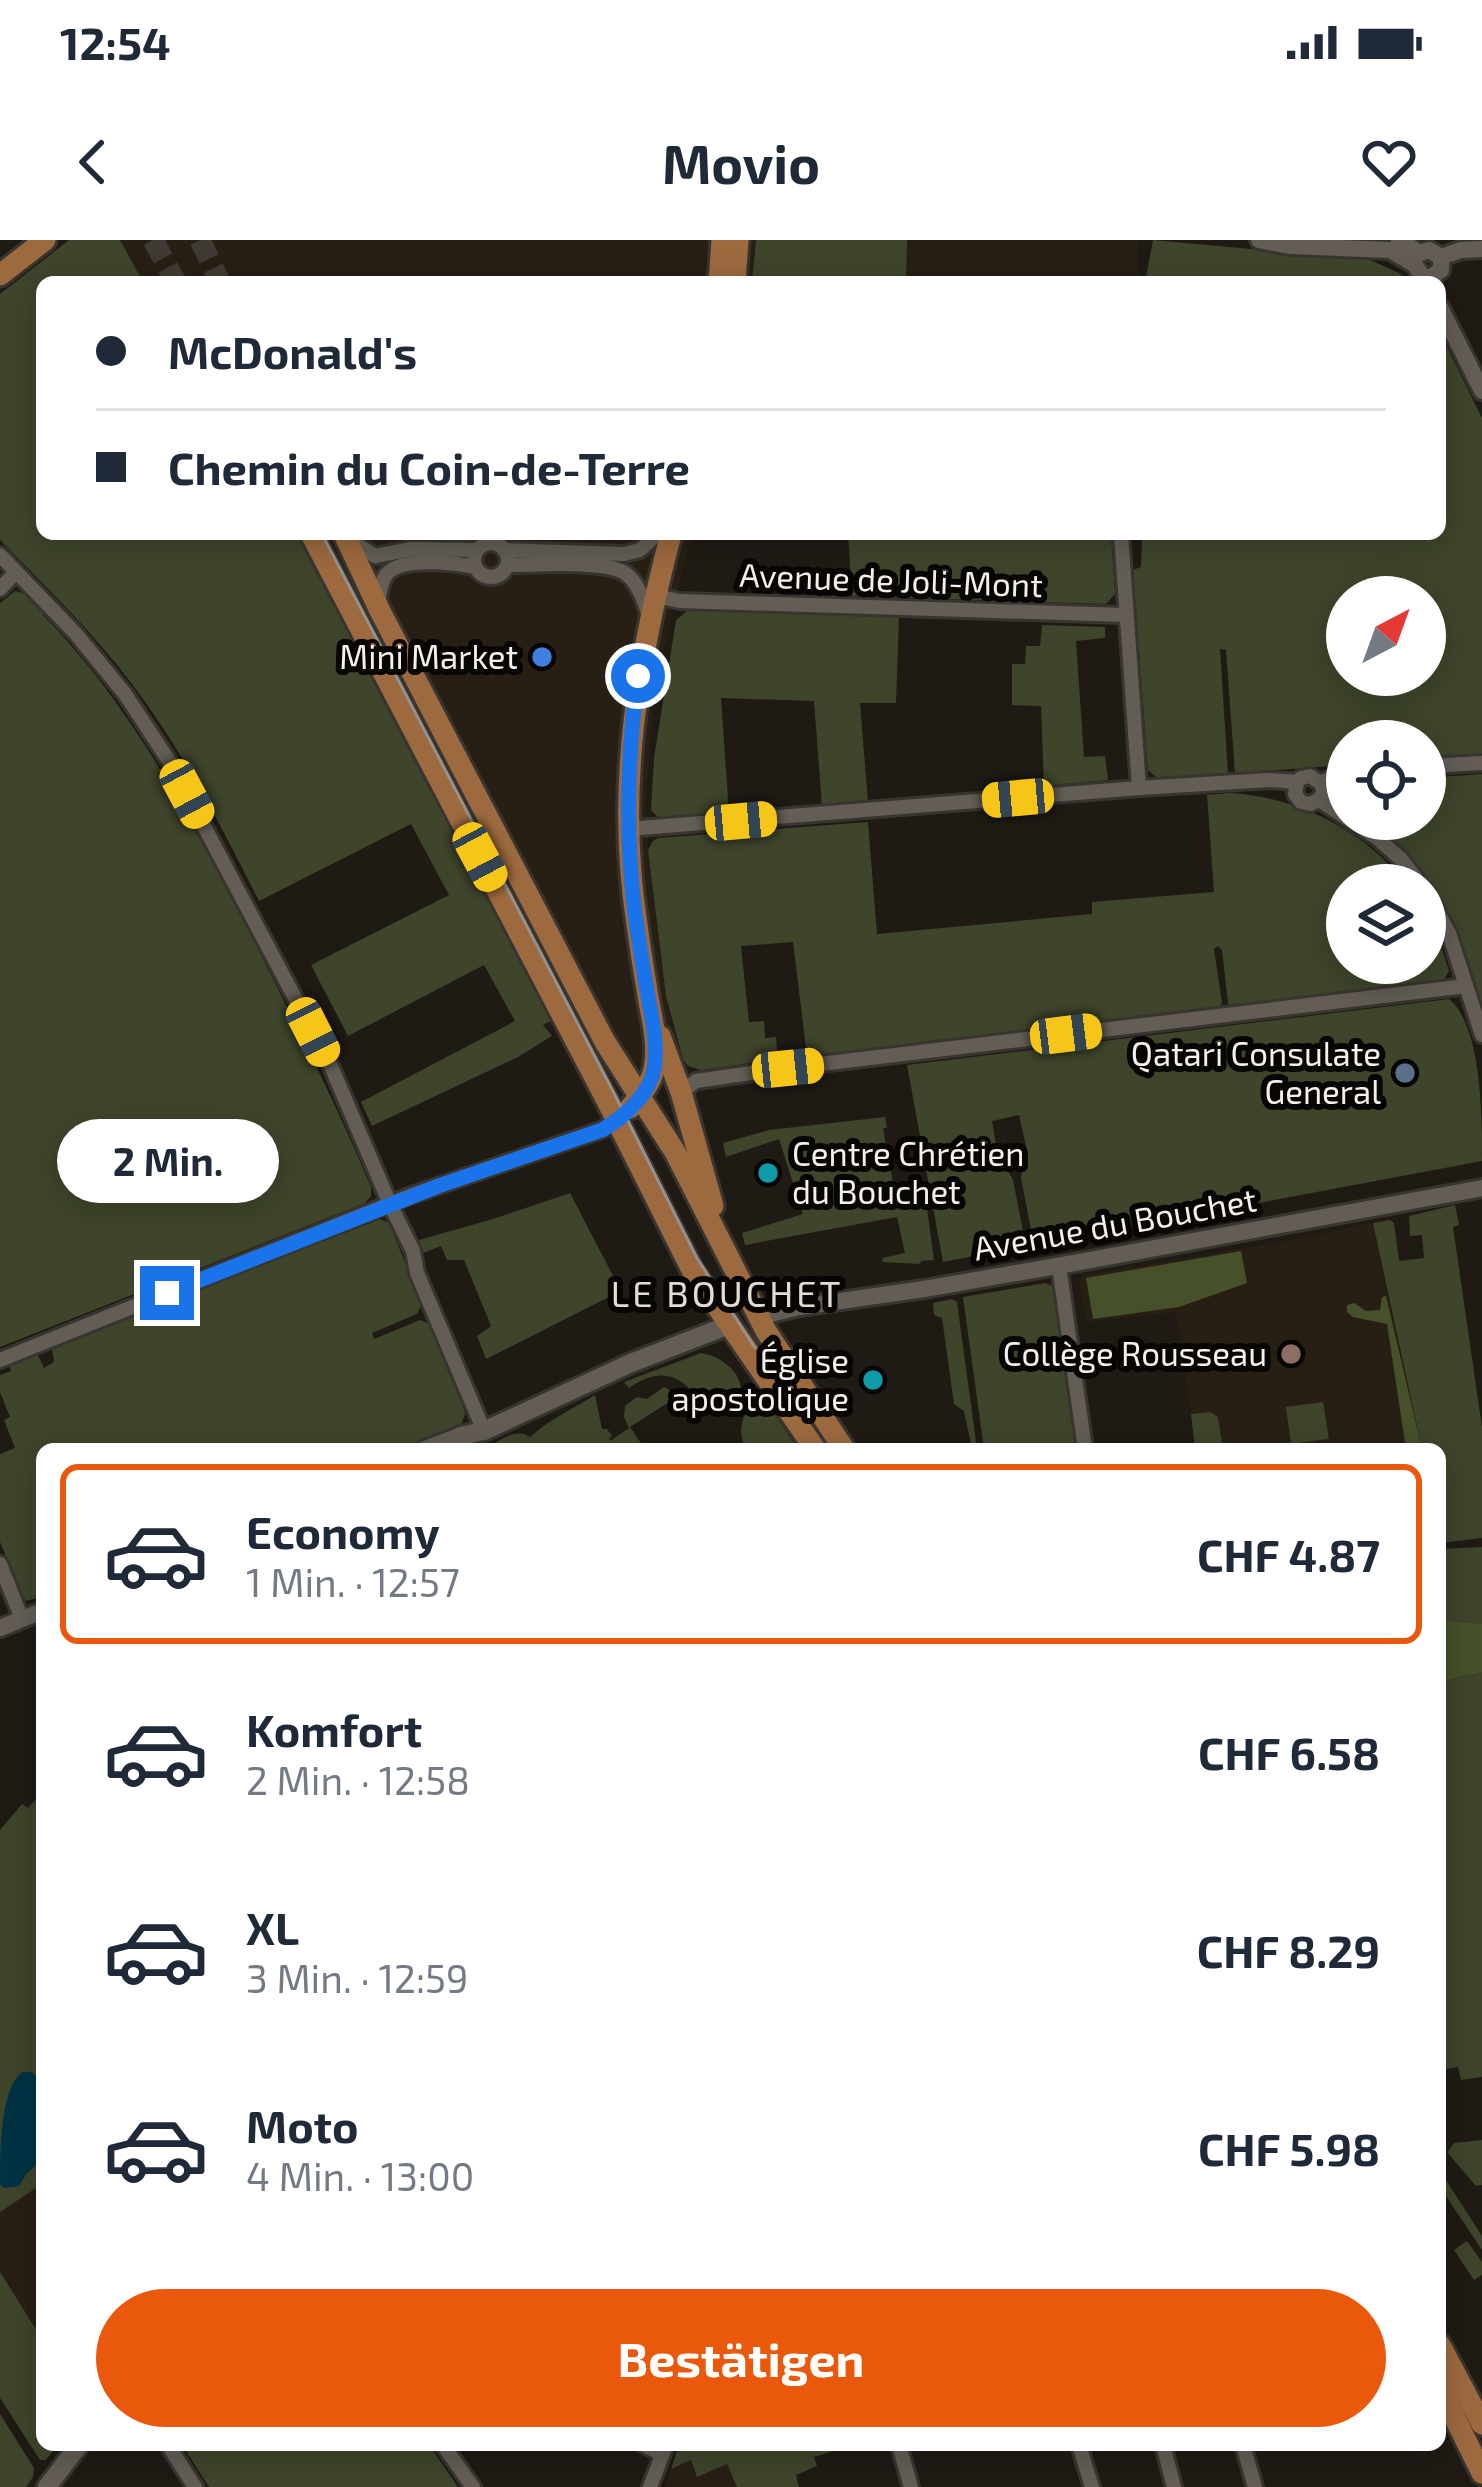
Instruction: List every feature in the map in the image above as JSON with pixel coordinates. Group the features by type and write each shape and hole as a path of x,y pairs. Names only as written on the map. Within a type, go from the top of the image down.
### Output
{"main road":[{"path":"0,257 22,240"},
{"path":"0,275 45,240"},
{"path":"719,276 722,240"},
{"path":"735,276 738,240"},
{"path":"314,540 692,1270 811,1443"},
{"path":"347,540 605,1042 637,1099 671,1144 758,1317 840,1443"},
{"path":"617,1121 650,1081 655,1067 628,829 633,717 669,540"},
{"path":"652,1019 681,1092 720,1237"},
{"path":"464,1443 631,1363 758,1317"},
{"path":"1446,2356 1482,2424"},
{"path":"1446,2400 1482,2473"},
{"path":"47,2487 74,2451"}],"street":[{"path":"1259,240 1289,246 1394,243 1424,270 1441,270 1441,257 1482,249"},
{"path":"1446,319 1482,391"},
{"path":"352,540 375,556 406,550 476,558"},
{"path":"506,558 624,554 640,550 651,540"},
{"path":"1121,540 1139,788"},
{"path":"377,604 384,579 400,565 461,564 492,543 506,558 620,571 634,583 651,619"},
{"path":"0,555 76,634 171,764 330,1064 413,1251 417,1273 484,1431"},
{"path":"476,558 481,574 493,577 502,572 506,558"},
{"path":"0,589 15,573"},
{"name":"Avenue de Joli-Mont","path":"655,596 680,601 1125,615"},
{"path":"1446,765 1482,763"},
{"path":"1310,776 1321,782 1319,800 1300,802 1295,794 1301,778 1310,776"},
{"path":"1321,782 1326,778"},
{"path":"628,829 1139,788 1297,782"},
{"path":"1319,800 1405,864"},
{"path":"1446,929 1482,1035"},
{"path":"681,1092 696,1081 788,1068 1466,986"},
{"path":"0,1360 390,1204 617,1121"},
{"name":"Avenue du Bouchet","path":"758,1317 1482,1188"},
{"path":"1059,1266 1084,1443"},
{"path":"0,1564 22,1619"},
{"path":"0,1628 36,1613"},
{"path":"172,2451 195,2487"},
{"path":"447,2451 473,2487"},
{"path":"650,2487 664,2451"},
{"path":"901,2451 911,2487"},
{"path":"1081,2451 1092,2487"},
{"path":"1165,2451 1174,2487"},
{"path":"1246,2451 1256,2487"}],"shaded area":[{"path":"120,240 756,240 753,276 140,276"},
{"path":"907,240 1138,240 1138,276 906,276"},
{"path":"307,540 691,540 655,690 646,800 660,954 683,1059 615,1069 556,1018"},
{"name":"Collège Rousseau","path":"1373,1223 1421,1443 1222,1443 1218,1417 1210,1412 1191,1414 1176,1312 1086,1319 1079,1280 1085,1275"},
{"path":"36,2188 36,2329 0,2272 0,2212"},
{"path":"691,2460 727,2464 737,2487 665,2487 671,2469"}],"green space":[{"path":"69,240 120,240 140,276 36,276 36,540 307,540 556,1018 543,1025 552,1036 372,1126 361,1102 515,1021 484,965 348,1036 311,965 449,895 411,824 259,901 151,709 69,610 0,540 0,294"},
{"path":"756,240 907,240 906,276 753,276"},
{"path":"1153,240 1370,260 1403,276 1146,276"},
{"path":"1446,345 1482,418 1482,754 1446,757 1446,720 1326,720 1326,766 1235,773 1226,650 1220,649 1228,774 1158,779 1148,770 1133,570 1141,567 1142,540 1446,540"},
{"path":"848,540 1111,540 1115,594 1106,604 852,596"},
{"path":"15,591 29,595 46,610 43,615 132,725 181,805 312,1057 371,1196 365,1203 0,1347 0,603"},
{"path":"688,610 899,617 896,703 860,703 868,802 822,806 814,701 721,698 729,813 660,819 651,810 654,758 676,620"},
{"path":"1042,625 1105,627 1105,638 1076,641 1084,757 1105,756 1108,780 1044,786 1041,706 1012,705 1012,664 1025,664 1026,646 1040,646"},
{"path":"1482,774 1482,1008 1446,915 1446,864 1413,864 1390,840 1446,840 1446,777"},
{"path":"1207,795 1255,796 1305,809 1326,819 1326,840 1360,840 1389,864 1326,864 1326,984 1418,984 1232,1006 1218,946 1214,949 1219,1008 807,1056 793,942 741,946 749,1022 764,1021 765,1038 776,1037 778,1059 701,1070 683,1059 666,996 648,850 658,838 868,822 877,934 1092,914 1092,902 1214,892"},
{"path":"1449,999 1460,1012 1474,1051 1482,1161 1034,1245 1021,1178 1026,1146 1019,1115 992,1121 997,1151 1013,1180 1026,1246 943,1262 907,1065"},
{"path":"885,1117 887,1127 883,1129 897,1203 926,1201 934,1260 882,1262 905,1253 897,1217 745,1245 742,1233 803,1214 779,1139 726,1157 723,1143 769,1130"},
{"path":"570,1193 621,1291 486,1359 477,1336 491,1326 464,1260 447,1260 441,1246 423,1253 419,1240"},
{"path":"1455,1205 1459,1225 1453,1227 1482,1427 1482,1538 1446,1542 1446,1443 1421,1443 1373,1223 1394,1223 1399,1261 1424,1258 1422,1235 1410,1236 1409,1216"},
{"path":"380,1219 389,1223 422,1304 417,1314 372,1333 374,1339 420,1320 430,1324 465,1414 461,1425 417,1443 36,1443 36,1598 25,1601 0,1542 0,1454 15,1448 4,1420 10,1417 0,1392 0,1375 11,1371 9,1365 37,1353 44,1368 54,1362 52,1348"},
{"path":"1241,1251 1247,1283 1179,1307 1093,1319 1086,1278"},
{"path":"1046,1283 1052,1286 1077,1443 983,1443 963,1297"},
{"path":"1386,1296 1421,1443 1405,1443 1387,1324 1347,1312 1347,1305 1354,1303 1366,1311 1380,1310"},
{"path":"957,1302 976,1443 971,1443 964,1411 954,1404 942,1318 934,1315 933,1303"},
{"path":"701,1353 729,1366 738,1378 741,1392 719,1411 704,1387 693,1393 678,1380 662,1375 629,1388 624,1382"},
{"path":"664,1387 679,1395 684,1405 666,1404 630,1427 641,1443 495,1443 513,1434 530,1437 595,1395 602,1429 612,1436 610,1441 629,1428 625,1406 637,1397 647,1399"},
{"path":"765,1400 794,1443 744,1443 742,1422 748,1409"},
{"path":"1323,1402 1329,1439 1291,1443 1286,1407"},
{"path":"1210,1412 1218,1417 1222,1443 1194,1443 1191,1414"},
{"path":"1482,1547 1482,1624 1446,1620 1446,1549"},
{"path":"1446,1620 1482,1624 1482,1672 1446,1681"},
{"path":"1482,1672 1482,2077 1461,2080 1458,2067 1446,2069 1446,1681"},
{"path":"36,1799 36,2188 0,2212 0,1830 22,1804 28,1808"},
{"path":"1482,2140 1482,2185 1476,2186 1447,2152 1454,2143"},
{"path":"1446,2180 1482,2236 1482,2250 1446,2196"},
{"path":"1467,2241 1482,2262 1482,2275 1474,2280 1454,2250"},
{"path":"0,2272 36,2329 36,2451 53,2451 46,2460 40,2460 0,2398"},
{"path":"0,2414 34,2468 26,2487 0,2487"},
{"path":"186,2451 433,2451 458,2487 209,2487"},
{"path":"677,2451 833,2451 814,2457 817,2466 796,2475 799,2487 737,2487 727,2464 697,2477 691,2460 671,2469"}],"water":[{"path":"22,2072 36,2076 36,2165 19,2186 4,2188 0,2185 3,2122 15,2080"}],"tunnel":[{"path":"153,240 173,276"},
{"path":"200,240 217,276"}],"tram line":[{"path":"325,540 697,1258 755,1348"}],"place":[{"name":"Mini Market","path":"542,657"},
{"name":"Qatari Consulate General","path":"1405,1073"},
{"name":"Centre Chrétien du Bouchet","path":"768,1173"},
{"name":"Collège Rousseau","path":"1291,1354"},
{"name":"Église apostolique","path":"873,1380"}],"district":[{"name":"LE BOUCHET","path":"727,1294"}],"route":[{"path":"167,1293 441,1185 602,1130 636,1101 655,1067 628,829 638,676"}]}
